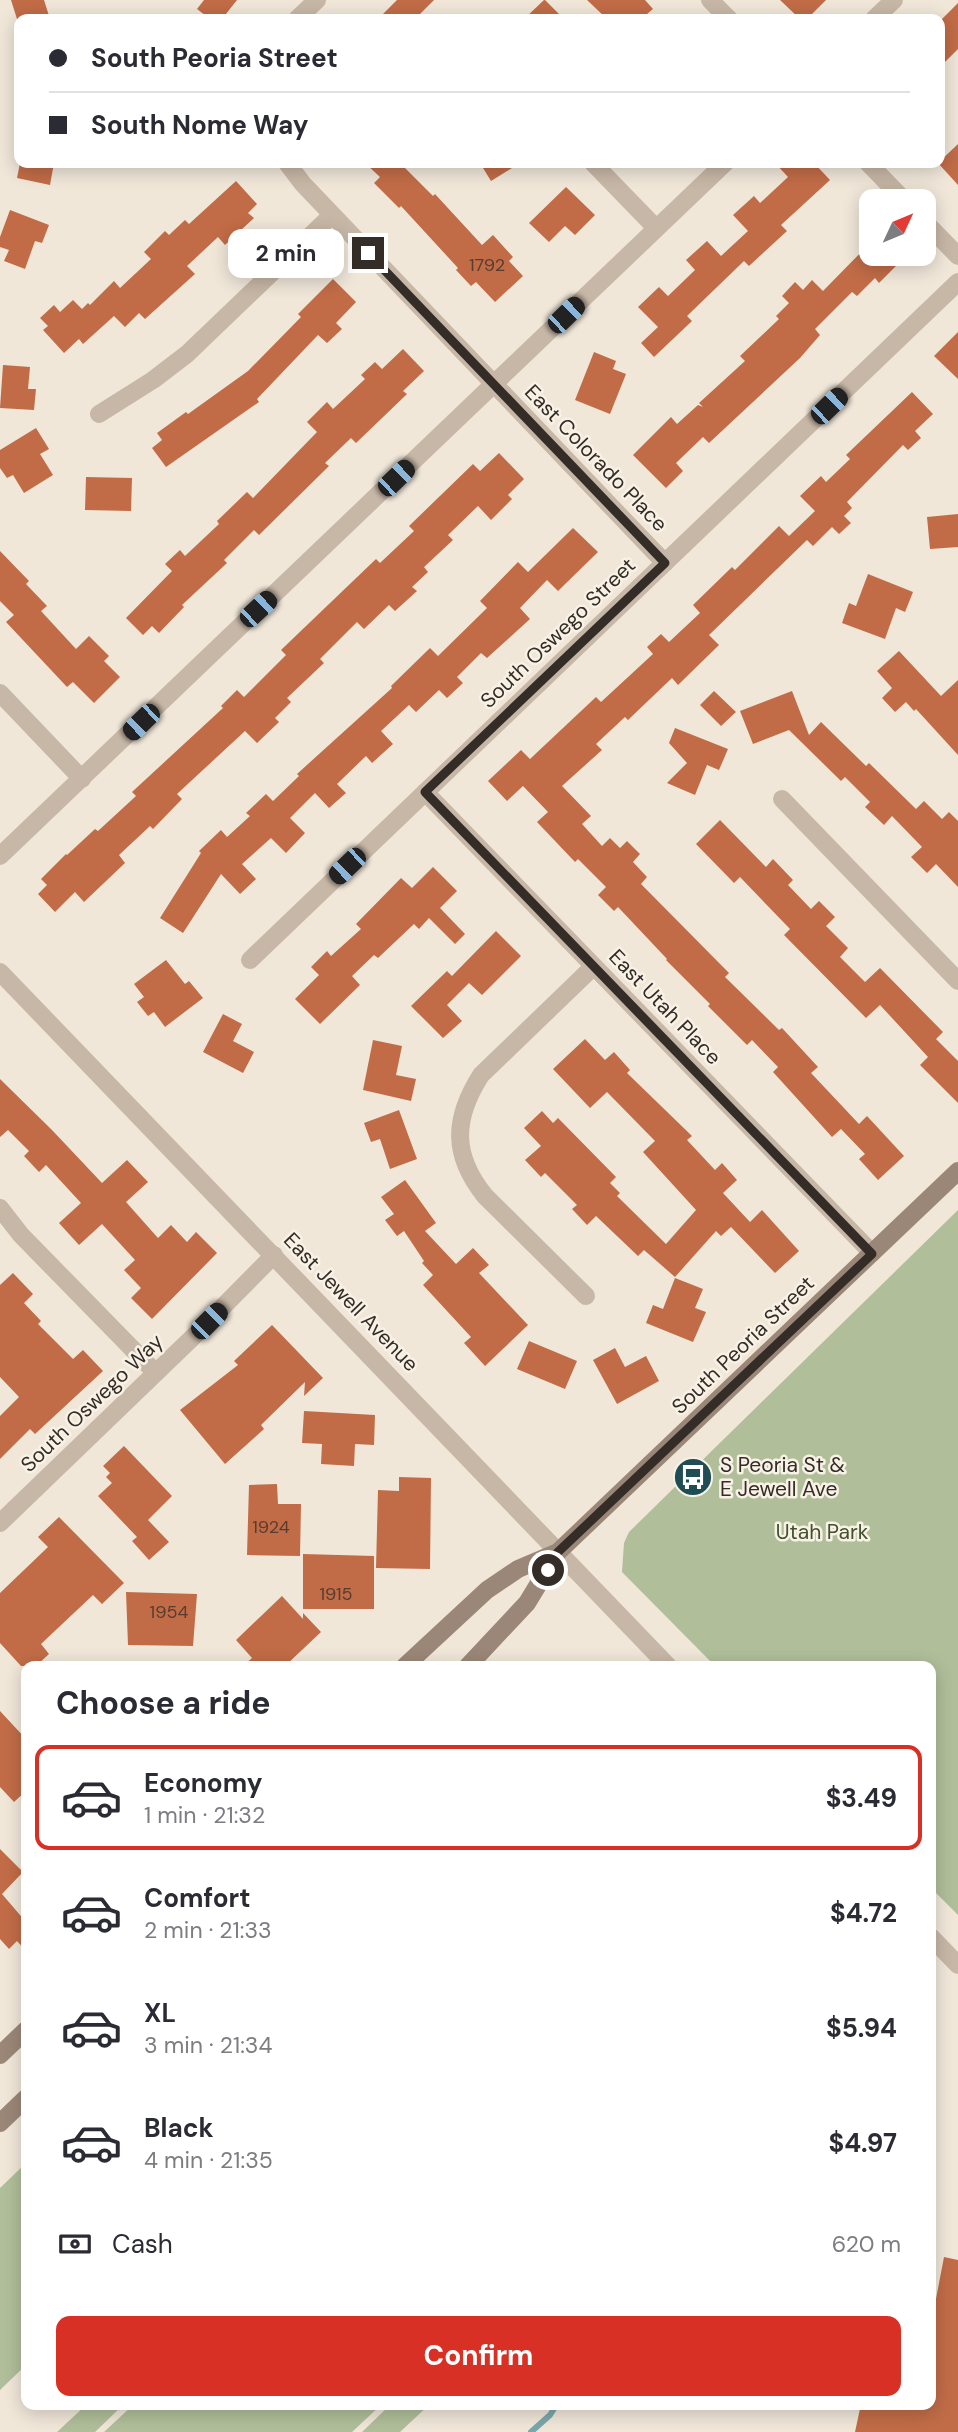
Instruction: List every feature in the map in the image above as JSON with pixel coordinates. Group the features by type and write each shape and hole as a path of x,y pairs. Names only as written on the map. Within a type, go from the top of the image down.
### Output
{"main road":[{"name":"South Peoria Street","path":"473,1661 527,1604 558,1552 958,1171"},
{"name":"South Peoria Street","path":"410,1661 493,1586 519,1569 558,1552"},
{"path":"0,2055 21,2035"},
{"path":"0,2123 21,2103"}],"street":[{"path":"302,14 317,0"},
{"path":"710,0 724,14"},
{"path":"879,14 894,0"},
{"name":"East Colorado Place","path":"291,168 332,215 665,563"},
{"path":"598,168 656,229"},
{"path":"0,856 720,168"},
{"path":"873,168 893,189"},
{"path":"99,414 153,380 187,354 332,215"},
{"path":"936,233 958,256"},
{"name":"South Oswego Street","path":"250,960 958,282"},
{"path":"0,693 82,779"},
{"name":"East Utah Place","path":"425,792 872,1254"},
{"path":"782,799 958,981"},
{"path":"586,1296 485,1196 473,1181 463,1159 460,1141 464,1106 481,1075 594,966"},
{"name":"East Jewell Avenue","path":"0,972 663,1661"},
{"path":"0,1208 21,1235 156,1373"},
{"name":"South Oswego Way","path":"0,1523 274,1255"},
{"path":"936,1942 958,1965"}],"green space":[{"name":"Utah Park","path":"958,1210 958,1915 936,1893 936,1661 710,1661 622,1572 624,1543 629,1532"},
{"path":"21,2168 21,2370 0,2390 0,2188"},
{"path":"81,2410 118,2410 95,2432 57,2432"},
{"path":"128,2410 376,2410 352,2432 104,2432"},
{"path":"385,2410 424,2410 400,2432 362,2432"}],"building":[{"path":"11,0 44,0 48,14 15,14"},
{"path":"204,0 237,0 226,14 204,14 197,9"},
{"path":"397,0 434,0 420,14 383,14"},
{"path":"545,0 559,14 529,14"},
{"path":"587,0 645,0 653,9 647,14 602,14"},
{"path":"780,0 826,0 812,14 795,14"},
{"path":"958,3 958,49 945,62 945,16"},
{"path":"958,144 958,185 943,168 945,168 945,156"},
{"path":"19,168 53,168 50,185 17,178"},
{"path":"370,168 405,168 433,196 435,194 482,245 493,235 513,257 509,261 523,276 495,302 476,282 471,286 401,206 399,208 374,183 380,177"},
{"path":"483,168 512,168 491,181"},
{"path":"780,168 819,168 830,180 781,225 787,231 749,266 744,261 687,316 692,321 654,357 641,343 658,327 638,307 659,287 668,296 695,270 686,260 707,241 721,256 748,231 733,215 754,196 760,203 788,177"},
{"path":"236,181 257,204 248,213 254,218 225,245 218,237 187,266 195,274 145,319 139,313 125,327 114,316 83,344 79,339 64,353 43,330 48,326 40,318 54,305 60,312 73,300 82,309 88,303 90,305 114,281 120,288 151,259 144,252 165,231 169,235 185,220 189,224"},
{"path":"566,187 595,215 575,235 565,226 549,242 529,223"},
{"path":"10,210 49,225 42,243 35,241 25,269 4,261 9,250 0,247 0,237"},
{"path":"859,254 859,266 896,266 879,283 875,278 857,296 852,292 815,329 820,335 800,358 709,443 703,437 676,463 683,471 666,488 633,455 671,417 677,424 698,405 703,407 699,403 745,361 740,356 779,319 776,316 789,303 782,296 795,282 803,290 812,280 823,291"},
{"path":"333,279 356,302 336,323 342,329 327,343 318,335 257,399 259,402 166,467 152,448 162,440 157,433 248,371 301,317 298,314"},
{"path":"958,332 958,379 934,356"},
{"path":"403,349 424,371 403,391 407,394 356,443 351,438 325,463 329,466 259,535 254,530 224,560 227,563 182,605 184,607 159,633 152,626 143,635 126,618 172,571 165,564 180,550 185,556 219,524 217,521 247,492 253,498 317,432 307,422 327,402 333,409 365,379 361,375 375,362 382,369"},
{"path":"594,352 616,361 613,369 626,374 610,414 575,400"},
{"path":"3,365 30,367 28,389 36,389 34,410 0,408"},
{"path":"912,392 933,414 915,431 921,438 908,450 903,445 847,502 852,508 844,516 851,523 839,534 832,527 813,546 807,540 709,635 719,645 678,685 672,678 628,720 625,717 596,744 602,750 562,786 591,816 582,824 602,846 610,838 620,848 627,841 640,854 633,862 647,877 641,884 729,973 725,977 779,1030 782,1028 818,1067 811,1073 859,1124 867,1116 904,1156 878,1180 859,1159 865,1154 841,1129 832,1137 773,1072 778,1067 752,1040 747,1045 618,907 614,911 598,895 606,887 578,859 575,862 537,822 548,812 523,786 507,801 488,781 521,750 530,759 596,697 601,702 653,654 647,647 661,634 669,642 700,613 693,605 732,567 735,570 779,526 789,536 815,511 800,496 821,476 826,482 850,459 846,455"},
{"path":"36,428 49,449 40,454 53,475 24,493 13,475 7,478 0,468 0,450"},
{"path":"499,453 524,479 508,495 512,499 491,520 478,506 448,535 453,540 424,567 428,572 412,587 417,591 395,611 389,605 364,629 357,622 320,659 324,663 287,698 291,702 275,718 279,722 257,743 245,731 177,794 182,799 153,829 150,826 119,855 125,863 84,902 75,892 55,912 38,894 47,885 41,879 66,854 95,829 98,831 136,796 132,792 223,708 221,706 237,690 244,697 286,655 281,650 376,559 380,563 414,531 409,526 473,464 480,471"},
{"path":"86,477 132,478 131,511 85,510"},
{"path":"958,514 958,547 930,549 927,517"},
{"path":"573,528 598,552 558,591 547,580 520,608 530,619 487,658 481,653 457,677 463,683 447,698 439,690 416,712 409,705 381,731 393,744 372,763 366,756 337,784 346,793 329,808 315,793 290,818 305,833 286,853 271,838 242,864 256,879 240,894 221,874 183,933 160,918 201,853 199,851 221,830 227,837 250,816 246,813 266,794 273,801 299,776 297,774 392,688 391,686 430,648 438,656 487,608 480,601 518,562 528,572"},
{"path":"0,551 29,581 26,584 47,606 41,611 76,649 89,636 109,656 104,661 120,677 94,703 73,682 67,687 6,622 14,615 0,601"},
{"path":"868,574 913,592 905,612 896,608 885,639 842,623 849,603 856,606"},
{"path":"899,651 941,696 958,680 958,755 916,709 914,711 906,702 895,712 882,698 892,688 877,671"},
{"path":"714,691 736,712 721,726 700,705"},
{"path":"792,691 809,735 821,722 866,766 869,763 916,809 924,801 942,819 949,812 958,821 958,887 936,864 927,873 911,857 922,847 892,816 884,825 865,807 870,802 845,777 841,781 789,730 753,744 740,711"},
{"path":"675,728 728,749 719,770 707,765 695,795 667,783 687,763 669,743"},
{"path":"720,820 766,867 773,859 793,880 788,885 811,909 819,901 835,917 826,926 848,948 840,957 865,982 880,968 943,1032 936,1039 958,1061 958,1103 920,1065 928,1057 880,1005 866,1018 784,935 790,929 740,877 734,883 696,844"},
{"path":"433,867 457,891 440,908 465,934 455,944 429,918 419,929 414,924 378,958 374,955 352,976 360,985 320,1024 295,999 319,975 311,967 327,951 331,956 361,929 356,924 401,878 412,888"},
{"path":"496,931 521,956 482,995 469,983 447,1005 462,1021 443,1038 411,1006 447,971 452,976"},
{"path":"166,960 185,984 189,981 203,998 165,1027 154,1012 148,1016 137,1002 144,997 134,984"},
{"path":"223,1014 242,1024 233,1041 254,1052 243,1073 203,1052"},
{"path":"585,1039 605,1060 614,1052 630,1070 627,1073 692,1136 687,1140 715,1170 722,1163 737,1180 723,1193 750,1222 762,1210 799,1251 775,1273 731,1227 721,1236 716,1231 675,1277 644,1250 638,1256 596,1216 587,1225 572,1209 577,1205 545,1173 541,1177 525,1160 541,1146 524,1128 542,1111 553,1123 558,1118 616,1177 610,1183 620,1193 617,1196 666,1244 696,1210 643,1152 655,1141 607,1092 590,1108 553,1069"},
{"path":"373,1040 402,1046 396,1075 416,1079 411,1101 363,1090"},
{"path":"0,1079 102,1183 127,1160 148,1182 126,1202 158,1238 171,1225 187,1242 196,1232 217,1253 152,1319 131,1298 141,1288 124,1270 135,1260 102,1224 79,1245 59,1223 81,1203 46,1165 39,1172 24,1156 29,1151 8,1130 0,1137"},
{"path":"399,1110 417,1159 390,1169 380,1139 371,1142 364,1123"},
{"path":"405,1180 436,1223 425,1231 456,1264 473,1248 489,1265 479,1273 528,1325 485,1366 464,1343 471,1337 423,1285 433,1275 422,1263 424,1261 404,1231 397,1236 385,1220 394,1214 381,1197"},
{"path":"13,1273 33,1294 24,1303 41,1321 38,1324 73,1359 83,1350 103,1371 35,1434 30,1429 0,1459 0,1416 19,1397 0,1377 0,1285"},
{"path":"675,1278 703,1289 695,1308 706,1312 693,1342 646,1323 653,1305 663,1309"},
{"path":"272,1325 323,1378 304,1396 305,1382 261,1425 264,1429 225,1464 180,1410 238,1365 234,1361"},
{"path":"529,1341 577,1361 565,1389 517,1369"},
{"path":"615,1348 625,1367 646,1356 659,1381 617,1404 593,1360"},
{"path":"304,1411 375,1415 374,1445 355,1444 354,1466 321,1464 322,1444 302,1443"},
{"path":"124,1446 172,1496 148,1520 169,1542 149,1560 132,1541 137,1537 98,1496 112,1483 106,1477 110,1473 103,1466"},
{"path":"399,1477 431,1478 430,1569 376,1568 378,1490 399,1491"},
{"path":"277,1484 278,1504 301,1504 300,1556 247,1555 249,1485"},
{"path":"59,1517 124,1583 102,1604 93,1595 41,1644 49,1654 41,1661 21,1661 21,1666 0,1643 0,1593 48,1547 38,1537"},
{"path":"303,1554 374,1556 374,1609 303,1609"},
{"path":"126,1592 197,1594 193,1646 128,1645"},
{"path":"282,1596 303,1619 303,1613 321,1632 290,1661 249,1661 252,1658 236,1640"},
{"path":"0,1711 21,1734 21,1796 14,1802 0,1787"},
{"path":"0,1849 21,1870 21,1874 2,1894 21,1916 21,1945 17,1941 9,1949 0,1939"},
{"path":"944,2257 958,2260 958,2432 855,2432 860,2410 936,2410 936,2299"}],"waterway":[{"path":"531,2432 553,2410"}],"place":[{"name":"S Peoria St & E Jewell Ave","path":"693,1477"}],"route":[{"path":"368,253 665,563 425,792 872,1254 558,1552 548,1570"}]}
